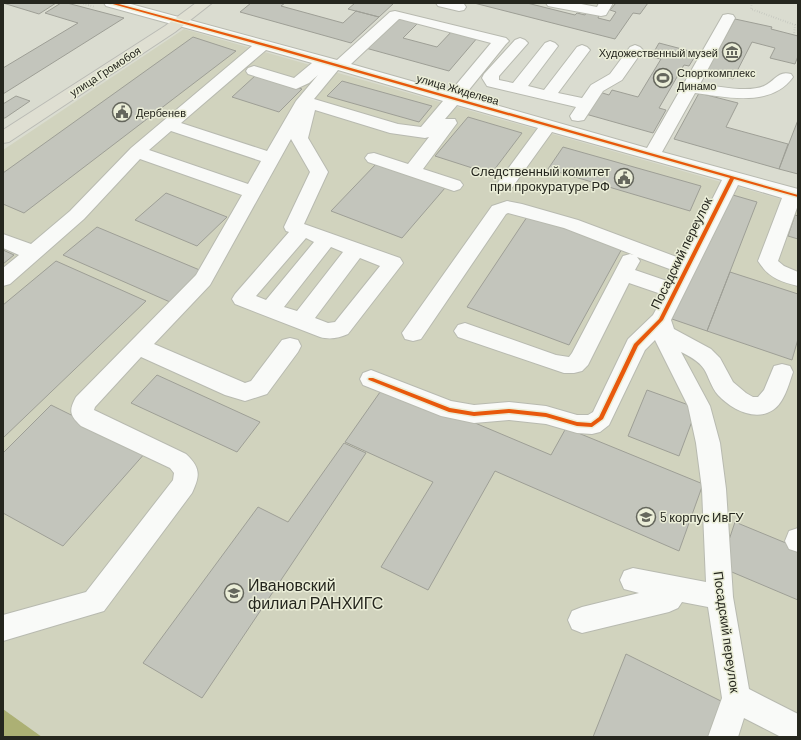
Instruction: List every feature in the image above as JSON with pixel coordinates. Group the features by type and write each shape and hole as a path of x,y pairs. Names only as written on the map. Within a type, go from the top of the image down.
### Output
{"main road":[{"name":"улица Громобоя","path":"3,138 206,3"}],"street":[{"name":"улица Жиделева","path":"111,3 264,44 795,195"},
{"path":"442,3 459,7"},
{"path":"553,3 601,12 606,3"},
{"path":"254,71 296,84 333,64 395,15 411,12 501,41 412,171"},
{"path":"652,155 728,18"},
{"path":"520,43 490,78 493,83 549,94 586,104"},
{"path":"3,279 77,214 137,152 264,44"},
{"path":"517,88 550,46"},
{"path":"549,94 582,50"},
{"path":"568,131 597,88 616,77 635,50"},
{"path":"3,628 94,602 183,486 187,477 186,468 178,461 90,419 82,413 84,403 203,280 304,101 333,64"},
{"path":"690,87 738,93 760,93 770,90 785,77"},
{"path":"304,101 396,130 425,133 460,100"},
{"path":"302,230 242,299 327,330 342,329 393,263 356,249 302,230 293,227 319,172 299,138 307,109 304,101"},
{"path":"498,183 542,123"},
{"path":"169,125 272,159"},
{"path":"137,152 253,192"},
{"path":"374,158 454,185"},
{"name":"Посадский переулок","path":"371,380 449,410 474,414 509,411 546,415 577,424 592,425 601,418 636,345 662,326 675,291 732,178"},
{"path":"795,195 768,261 771,268 798,279"},
{"path":"413,333 499,210 507,207 571,224 686,268"},
{"path":"270,310 327,239"},
{"path":"3,240 33,253"},
{"path":"301,321 356,249"},
{"path":"465,331 553,362 564,365 574,364 580,359 627,267 675,291"},
{"path":"662,326 710,360 721,382 730,394 750,406 761,406 771,399 782,372"},
{"name":"Посадский переулок","path":"662,326 666,343 699,406 708,443 714,489 720,597 736,698 723,737"},
{"path":"139,347 233,389 245,392 259,388 290,346"},
{"path":"634,580 720,597"},
{"path":"582,620 669,599 676,588"},
{"path":"736,698 798,730"}],"path":[{"path":"752,3 752,9 795,25 794,34"}],"shaded area":[{"path":"184,29 798,204 798,737 42,737 3,709 3,150"},
{"path":"3,709 42,737 3,737"}],"building":[{"path":"3,3 56,3 39,14"},
{"path":"61,3 67,3 124,18 3,94 3,68 78,23 45,13"},
{"path":"251,3 285,3 281,6 343,23 356,11 379,17 351,43 240,12"},
{"path":"355,3 394,3 379,17 348,9"},
{"path":"474,3 527,3 575,15 577,13 585,15 587,12 599,15 598,18 610,21 616,12 610,10 616,3 648,3 640,14 633,13 615,39"},
{"path":"395,15 419,22 403,38 437,47 453,30 478,37 449,71 362,47"},
{"name":"Художественный музей","path":"735,19 772,27 771,29 798,36 798,56 795,64 770,58 775,48 752,42 733,79 706,72"},
{"name":"Дербенев","path":"193,37 236,51 24,213 3,204 3,173"},
{"name":"Спорткомплекс Динамо","path":"659,43 697,53 689,66 684,65 659,108 666,110 653,133 582,113 596,91 609,95 612,90 638,97 661,59 651,57"},
{"path":"256,75 302,89 279,112 232,97"},
{"path":"342,81 432,106 419,122 327,96"},
{"path":"699,93 738,103 726,127 788,144 779,169 674,139"},
{"path":"16,96 30,101 3,118 3,104"},
{"path":"468,117 522,133 491,174 435,156"},
{"path":"798,120 798,174 779,169"},
{"name":"Следственный комитет при прокуратуре РФ","path":"563,147 701,186 690,211 548,169"},
{"path":"377,163 445,188 402,238 331,211"},
{"path":"166,193 227,217 197,246 135,220"},
{"path":"726,193 757,202 707,331 672,319"},
{"path":"529,214 624,245 569,345 467,307"},
{"path":"795,215 798,216 798,239 788,236"},
{"path":"97,227 202,271 170,302 63,255"},
{"path":"3,250 14,255 3,264"},
{"path":"56,261 146,301 3,438 3,305"},
{"path":"730,272 798,294 798,339 792,360 707,331"},
{"path":"157,375 260,422 237,452 131,403"},
{"name":"5 корпус ИвГУ","path":"385,385 551,455 566,428 703,484 679,551 495,471 428,590 381,567 433,482 345,442"},
{"path":"647,390 697,408 679,456 628,436"},
{"path":"51,405 146,452 63,546 3,513 3,453"},
{"name":"Ивановский филиал РАНХИГС","path":"344,443 366,453 202,698 143,663 258,507 288,522"},
{"path":"735,522 798,548 798,600 720,567"},
{"path":"626,654 729,705 719,737 593,737"}],"cycle path":[{"path":"111,3 276,48 798,196"},
{"path":"371,379 449,410 474,414 509,411 546,415 577,424 592,425 601,418 636,345 661,320 732,178"}],"place":[{"name":"Художественный музей","path":"732,52"},
{"name":"Спорткомплекс Динамо","path":"663,78"},
{"name":"Дербенев","path":"122,112"},
{"name":"Следственный комитет при прокуратуре РФ","path":"624,178"},
{"name":"5 корпус ИвГУ","path":"646,517"},
{"name":"Ивановский филиал РАНХИГС","path":"234,593"}]}
